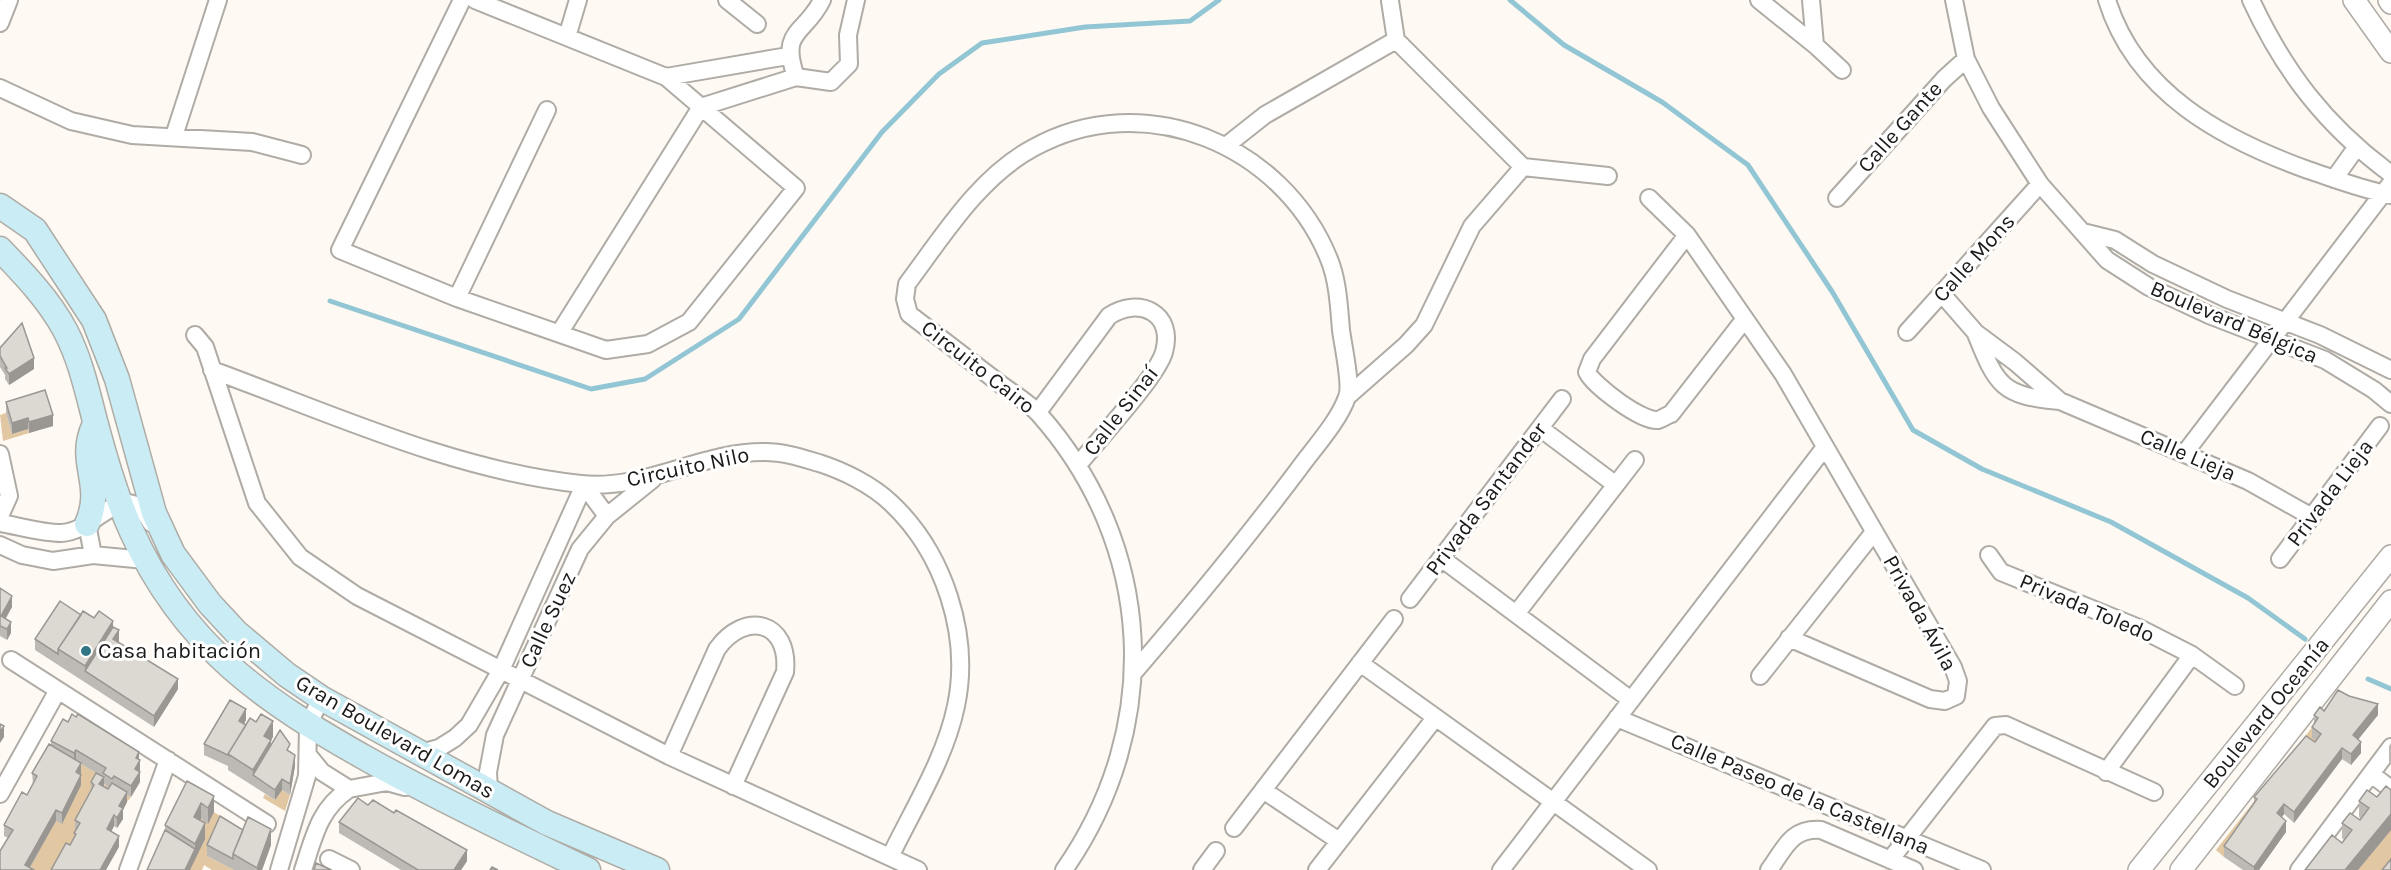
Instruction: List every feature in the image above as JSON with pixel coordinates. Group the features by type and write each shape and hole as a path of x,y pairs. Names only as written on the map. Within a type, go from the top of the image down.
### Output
{"main road":[{"name":"Gran Boulevard Lomas","path":"0,206 35,230 94,320 117,379 154,513 168,545 210,604 236,632 287,675 321,698 547,823 657,870"},
{"name":"Gran Boulevard Lomas","path":"0,249 50,307 66,331 82,371 95,424 120,503 145,560 200,637 246,681 308,726 424,791 588,870"},
{"path":"87,525 94,505 95,492 88,440 95,424"}],"street":[{"path":"0,23 9,0"},
{"path":"174,136 218,0"},
{"path":"462,0 340,250 457,298 560,332 606,350 648,344 689,322 796,188 666,77 475,0"},
{"path":"567,37 578,0"},
{"path":"727,0 757,24"},
{"path":"796,77 788,56 793,36 822,0"},
{"path":"560,332 701,107 796,77 831,82 849,64 848,34 856,0"},
{"path":"1759,0 1842,70"},
{"path":"1811,0 1815,45"},
{"name":"Boulevard Bélgica","path":"1954,0 1966,59 1991,108 2040,184 2107,260 2149,287 2177,300 2325,360 2374,390 2391,404"},
{"path":"2107,0 2127,46 2149,76 2176,103 2241,143 2334,179 2388,191 2271,338 2184,454"},
{"path":"2251,0 2271,42 2318,110 2356,148 2391,174"},
{"path":"2355,0 2391,52"},
{"path":"1390,1 1396,40 1523,167 1608,176"},
{"path":"1227,145 1265,115 1396,40"},
{"path":"666,77 788,56"},
{"name":"Calle Gante","path":"1837,198 1944,79 1966,59"},
{"path":"0,88 71,121 132,135 252,142 302,154"},
{"path":"457,298 547,110"},
{"name":"Circuito Cairo","path":"1064,870 1086,838 1107,795 1121,748 1135,671 1128,595 1121,561 1111,529 1078,465 1038,412 909,314 905,299 907,284 967,206 999,172 1032,148 1069,132 1096,126 1140,123 1188,131 1227,145 1266,170 1294,200 1317,231 1330,261 1337,292 1348,396"},
{"path":"2334,179 2356,148"},
{"path":"1135,671 1179,621 1275,500 1328,429 1348,396 1406,345 1424,325 1473,226 1523,167"},
{"name":"Calle Mons","path":"1907,332 2040,184"},
{"name":"Privada Ávila","path":"1648,198 1687,235 1783,374 1953,667 1958,681 1956,696 1945,701 1930,699 1789,638"},
{"name":"Boulevard Bélgica","path":"2083,232 2115,240 2153,264 2227,299 2285,321 2390,369"},
{"path":"1687,235 1592,359 1587,372 1593,382 1644,417 1657,420 1671,414 1744,320"},
{"path":"2177,300 2186,279"},
{"name":"Calle Lieja","path":"1942,294 1976,333 2060,400 2268,491 2312,517"},
{"name":"Calle Sinaí","path":"1038,412 1109,316 1120,309 1135,306 1147,308 1164,325 1167,337 1158,366 1078,465"},
{"name":"Calle Lieja","path":"1976,333 1989,363 2006,389 2026,397 2060,400"},
{"path":"195,335 205,346 257,503 300,557 357,596 669,756 918,870"},
{"path":"2374,390 2390,369"},
{"name":"Circuito Nilo","path":"212,370 462,460 521,475 584,484 612,484 657,476 703,462 766,452 796,456 829,466 860,481 891,502 936,563 949,596 957,631 960,669 956,705 945,744 890,857"},
{"name":"Privada Santander","path":"1410,599 1562,399"},
{"name":"Privada Lieja","path":"2280,559 2380,426"},
{"path":"1540,428 1616,485"},
{"path":"1501,870 1825,447"},
{"path":"0,454 9,496 0,516"},
{"path":"1516,614 1635,460"},
{"name":"Calle Suez","path":"489,791 488,772 492,744 580,549 607,516 657,476"},
{"path":"584,484 607,516"},
{"name":"Calle Suez","path":"421,753 447,743 469,725 501,670 584,484"},
{"path":"0,523 61,533 87,525 120,503 133,502 141,506 168,545"},
{"path":"87,525 93,555"},
{"name":"Privada Ávila","path":"1760,676 1874,532"},
{"path":"0,545 22,555 53,561 93,555 145,560"},
{"name":"Privada Toledo","path":"1989,555 2001,572 2139,628 2192,655 2235,686"},
{"name":"Boulevard Oceanía","path":"2139,870 2391,556"},
{"path":"1441,558 1632,700"},
{"name":"Boulevard Oceanía","path":"2181,870 2391,601"},
{"path":"1234,828 1394,619"},
{"path":"669,756 717,649 726,637 739,628 753,625 765,627 776,633 783,643 786,658 785,672 734,786"},
{"path":"2106,772 2192,655"},
{"path":"11,660 267,824"},
{"path":"1360,663 1648,870"},
{"path":"0,794 58,690"},
{"path":"279,870 294,827 309,756 308,726 321,698"},
{"path":"1317,870 1435,718"},
{"name":"Calle Paseo de la Castellana","path":"1617,718 1982,870"},
{"path":"1890,860 1995,726 2006,725 2154,792"},
{"path":"2299,870 2391,747"},
{"path":"309,756 321,772 349,789"},
{"path":"128,870 168,760"},
{"path":"2371,774 2391,789"},
{"path":"303,870 325,809 335,798 349,789 387,782 424,791"},
{"path":"1263,790 1339,841"},
{"path":"294,827 315,834"},
{"name":"Calle Paseo de la Castellana","path":"1769,870 1793,837 1806,829 1821,830 1914,870"},
{"path":"1202,870 1216,851"},
{"path":"329,859 351,870"}],"shaded area":[{"path":"6,413 12,434 28,429 29,433 3,441 0,415"},
{"path":"2314,725 2321,744 2224,857 2216,850"},
{"path":"76,761 106,779 103,784 112,789 114,787 131,797 127,802 96,784 80,833 57,870 28,870 56,821 61,823 64,819"},
{"path":"282,790 290,795 285,811 263,798 265,794 275,800"},
{"path":"214,812 223,818 207,856 234,870 212,870 204,865 202,870 189,870 205,839 194,833 201,819 208,823"},
{"path":"2391,829 2391,870 2358,870"}],"building":[{"path":"22,323 34,358 9,374 0,356 0,348"},
{"path":"45,390 53,415 29,422 28,418 12,423 6,402"},
{"path":"0,588 12,596 1,616 11,622 7,629 0,626"},
{"path":"60,601 81,615 58,649 58,654 35,639"},
{"path":"83,611 94,618 99,611 113,621 85,666 58,649"},
{"path":"113,627 119,630 113,639 178,679 154,716 85,671"},
{"path":"2338,690 2349,696 2378,704 2353,735 2361,742 2351,754 2342,748 2294,812 2284,804 2277,813 2286,821 2254,867 2224,846 2257,799 2254,797 2306,736 2315,742 2321,734 2312,727 2318,718 2314,715 2320,707 2324,711"},
{"path":"230,700 246,709 239,721 246,725 228,754 230,756 204,744"},
{"path":"72,714 76,717 78,714 139,752 136,758 140,760 135,769 140,772 131,786 114,776 112,779 103,773 106,768 76,750 74,753 51,741 63,719 68,722"},
{"path":"261,714 273,721 264,736 271,740 253,770 228,754 250,718 256,722"},
{"path":"280,730 290,744 287,750 295,755 290,784 282,779 275,790 253,775"},
{"path":"49,744 81,763 76,772 81,775 62,813 56,810 25,865 34,870 0,870 0,851 13,830 4,825 22,792 27,795 37,776 32,773"},
{"path":"96,773 104,777 99,784 108,789 112,783 127,792 119,806 123,808 117,818 114,815 107,829 119,836 100,870 51,870 66,843 70,845 76,834 74,833 80,823 75,820 94,785 91,782"},
{"path":"187,781 214,796 208,808 201,803 194,817 205,823 195,844 165,825"},
{"path":"2386,786 2391,790 2391,814 2345,870 2305,870 2332,835 2342,843 2352,830 2342,823 2350,813 2360,820 2369,808 2359,801 2367,790 2377,797"},
{"path":"358,798 368,805 373,800 394,813 396,810 467,850 454,870 418,870 339,822"},
{"path":"220,816 243,830 233,859 207,845"},
{"path":"248,817 271,829 257,868 233,854"},
{"path":"165,830 195,849 185,870 147,870"},
{"path":"2391,859 2391,870 2382,870"},
{"path":"316,863 331,870 314,870"}],"waterway":[{"path":"330,301 591,389 645,379 739,319 882,132 939,74 982,43 1085,27 1190,21 1219,0"},
{"path":"1510,0 1564,45 1662,102 1748,165 1833,293 1913,430 1982,469 2111,522 2248,598 2305,639"},
{"path":"2368,679 2391,689"}],"place":[{"name":"Casa habitación","path":"86,651"}]}
